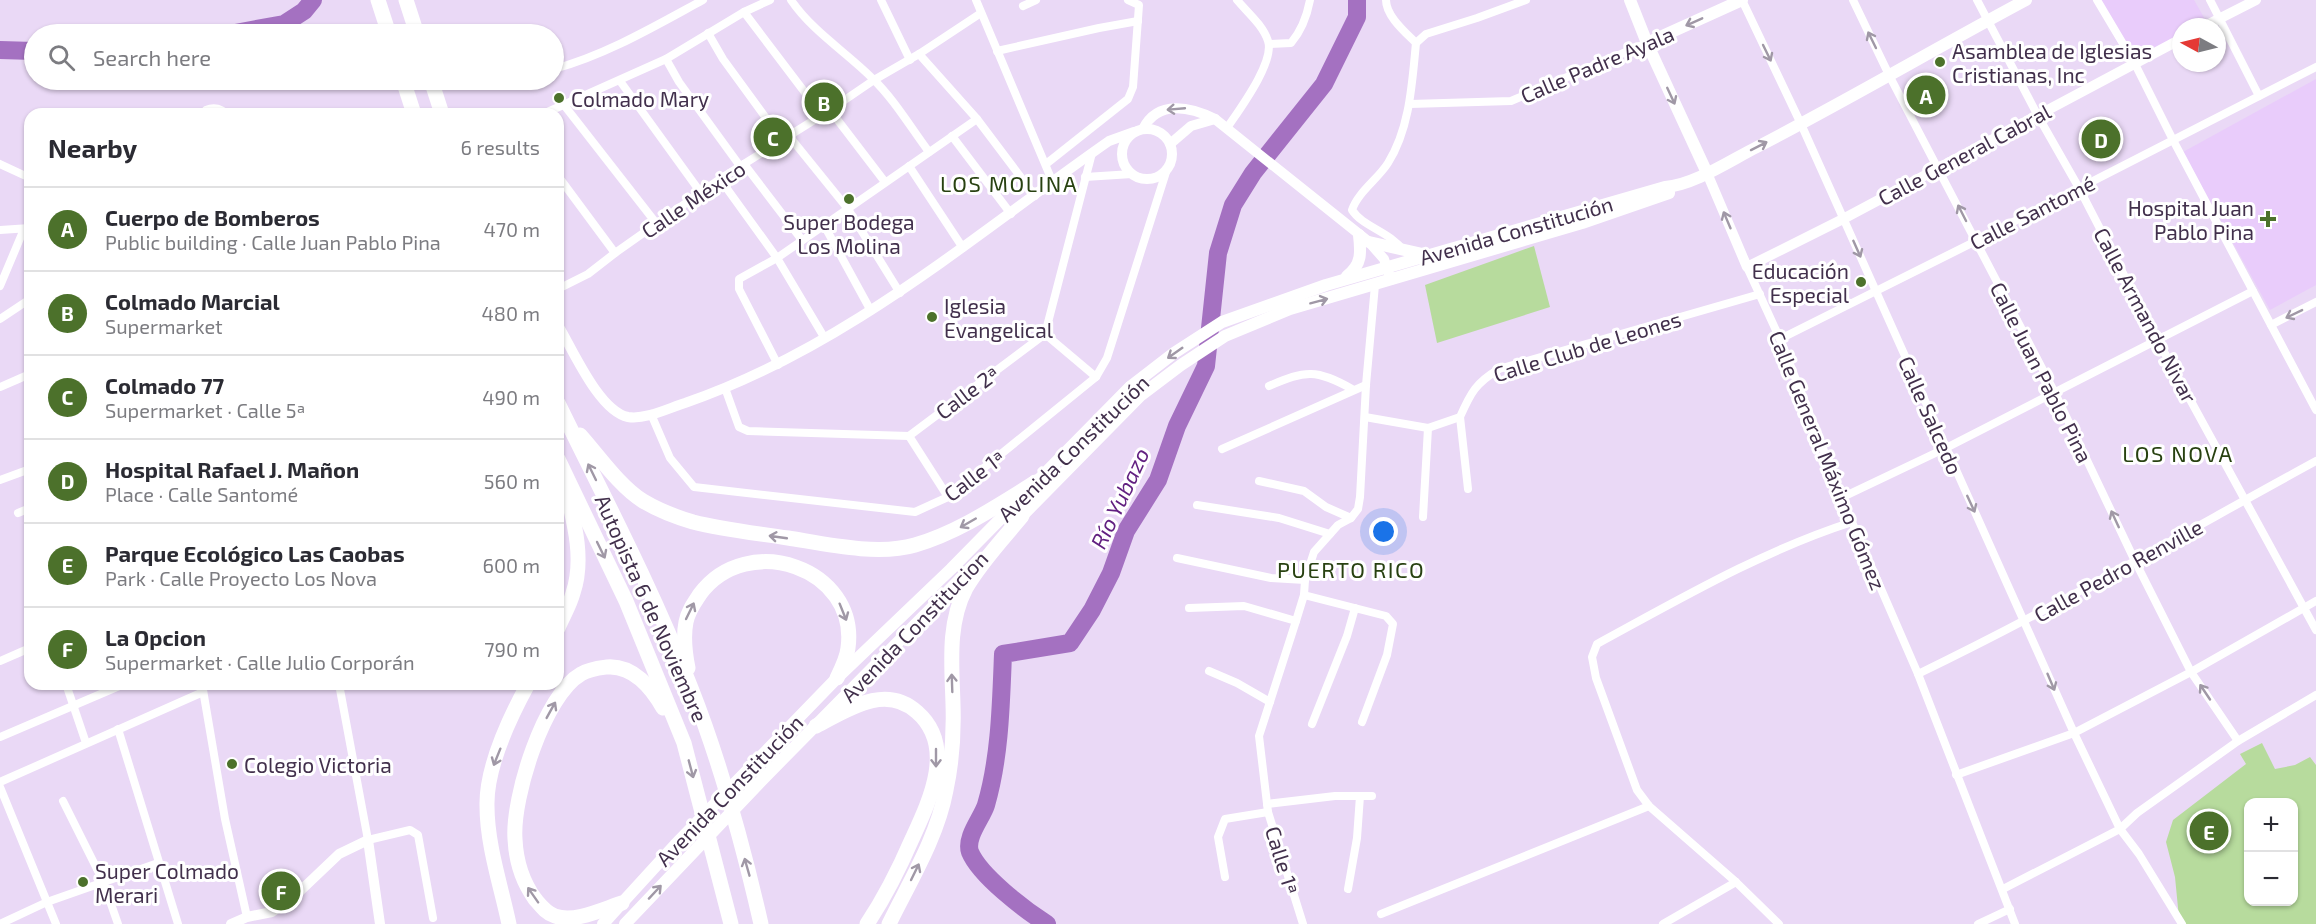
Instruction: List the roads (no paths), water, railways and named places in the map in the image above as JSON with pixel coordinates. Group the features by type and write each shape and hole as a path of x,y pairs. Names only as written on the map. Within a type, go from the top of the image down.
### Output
{"highway":[{"path":"378,0 386,24"},
{"path":"406,0 414,24"},
{"path":"406,90 412,108"},
{"path":"434,90 440,108"},
{"name":"Autopista 6 de Noviembre","path":"564,415 633,555 691,689 722,779 761,924"},
{"path":"566,419 623,484 641,500 661,510 701,523 814,542 865,548 914,546 961,527 1036,482"},
{"name":"Autopista 6 de Noviembre","path":"564,471 626,601 684,743 731,924"},
{"path":"564,480 574,521 578,557 574,592 564,614"},
{"path":"889,924 931,839 946,791 952,748 951,648 957,614 966,589 984,562 1022,516"},
{"path":"691,689 684,633 691,607 717,576 736,566 757,561 780,561 813,575 830,591 844,611 849,647 837,678"},
{"path":"564,689 581,674 596,668 613,667 628,670 657,696 684,743"},
{"path":"509,924 492,847 486,805 492,768 525,690"},
{"path":"563,690 536,740 515,819 517,855 521,874 528,889 542,907 549,913 566,918 622,903"},
{"path":"816,726 869,700 886,698 899,700 913,708 931,727 935,738 938,755 931,797 883,901 867,924"},
{"path":"756,900 772,924"}],"main road":[{"name":"Calle General Máximo Gómez","path":"1630,0 1647,43 1707,173"},
{"name":"Calle Padre Ayala","path":"1647,43 1742,0"},
{"path":"1676,186 1707,173 1801,124 2026,0"},
{"name":"Avenida Constitución","path":"603,924 675,845 837,678 951,569 1036,482 1135,392 1174,353 1222,322 1342,280 1387,267 1404,256 1428,255 1665,187 1676,186"},
{"name":"Avenida Constitucion","path":"685,860 1022,516 1135,392 1225,336 1290,309 1640,204 1669,194 1676,186"},
{"path":"1342,280 1358,266 1361,237 1404,256"},
{"name":"Avenida Constitución","path":"625,924 685,860"}],"street":[{"path":"564,65 598,53 703,0"},
{"path":"557,108 666,59 744,12 770,0"},
{"path":"791,0 798,10 874,80 929,152"},
{"path":"881,0 910,60"},
{"path":"976,0 1053,183"},
{"path":"1023,6 1036,0"},
{"path":"1046,164 1128,99 1133,87 1139,2 1128,0"},
{"path":"1227,128 1251,94 1269,53 1269,44 1264,32 1237,0"},
{"path":"1269,44 1291,43 1299,34 1310,0"},
{"path":"1386,0 1386,7 1401,28 1416,43"},
{"path":"1404,256 1396,241 1357,217 1352,210 1355,202 1380,176 1397,149 1410,104 1416,43 1426,34 1526,0"},
{"name":"Calle Salcedo","path":"1742,0 1801,124 2074,733 2120,830 2139,854 2182,924"},
{"name":"Calle Juan Pablo Pina","path":"1853,0 1889,75 2054,391 2191,672 2238,741"},
{"name":"Calle Armando Nivar","path":"1977,0 2079,188 2157,339 2316,630"},
{"path":"2097,0 2135,64 2316,410"},
{"path":"2210,0 2219,18 2256,0"},
{"path":"744,12 885,182"},
{"name":"Calle México","path":"564,286 588,274 615,252 720,179 826,113 874,80 920,54 981,13"},
{"path":"997,51 1138,21"},
{"path":"2226,32 2259,96"},
{"path":"708,33 723,59 786,138 848,209 900,292"},
{"name":"Calle Padre Ayala","path":"1410,104 1511,101 1647,43"},
{"name":"Calle General Cabral","path":"1747,267 1843,219 1938,166 2038,116 2172,44"},
{"path":"920,54 976,119 1035,195"},
{"path":"666,59 679,82 802,240"},
{"name":"Calle Santomé","path":"1780,339 1976,242 2316,67"},
{"path":"620,81 701,193"},
{"path":"564,105 657,223"},
{"path":"564,335 594,387 614,412 630,418 651,414 725,388 778,365 871,311 963,248 1110,141 1139,130 1154,129 1164,135 1172,152 1167,169 1160,175 1151,179 1132,174 1125,167 1122,147 1127,138 1139,130 1148,118 1170,109 1195,109 1215,119 1246,142 1361,237 1384,259 1391,280"},
{"path":"778,365 739,290 739,279 777,258 976,119"},
{"path":"1170,144 1191,126 1215,119"},
{"path":"952,136 1011,213"},
{"path":"1092,153 1045,334 1096,377"},
{"path":"0,164 24,175"},
{"path":"909,166 963,248"},
{"name":"Calle 1ª","path":"651,414 670,458 694,487 915,512 948,497 1096,377 1107,358 1167,169"},
{"name":"Calle General Máximo Gómez","path":"1707,173 1780,339 1852,522 1918,674 2015,924"},
{"path":"1085,177 1132,174"},
{"path":"720,179 777,258 824,337"},
{"path":"564,184 615,252"},
{"path":"824,225 871,311"},
{"path":"0,230 24,229"},
{"path":"0,286 24,235"},
{"path":"1259,481 1304,491 1326,507 1352,518 1358,509 1365,417 1365,385 1375,285"},
{"path":"1843,497 1946,448 2253,291"},
{"name":"Calle Club de Leones","path":"1460,417 1470,393 1480,381 1499,369 1760,294"},
{"path":"2271,325 2316,302"},
{"path":"0,319 24,303"},
{"name":"Calle 2ª","path":"909,436 1045,334"},
{"path":"1269,386 1293,376 1319,373 1352,389"},
{"path":"0,387 24,377"},
{"path":"1222,449 1365,385"},
{"path":"725,388 739,427 748,431 909,436 948,497"},
{"path":"1365,417 1428,428 1460,417 1468,489"},
{"path":"1423,517 1428,428"},
{"name":"Calle Pedro Renville","path":"1918,674 2025,621 2134,559 2316,461"},
{"path":"0,480 24,471"},
{"path":"1197,505 1279,518 1330,534"},
{"path":"18,513 24,510"},
{"name":"Calle 1ª","path":"1303,924 1267,808 1259,736 1304,595 1305,580 1314,552 1338,525 1352,518"},
{"path":"1779,924 1736,882 1649,806 1637,790 1596,678 1592,657 1597,644 1786,545 1852,522"},
{"path":"1177,558 1271,578 1305,580"},
{"path":"1304,595 1386,616 1393,624 1387,654 1362,722"},
{"path":"1956,775 2074,733 2191,672 2316,601"},
{"path":"1189,608 1244,606 1296,621"},
{"path":"1312,724 1347,636 1354,608"},
{"path":"0,661 24,651"},
{"path":"1209,671 1237,683 1270,702"},
{"path":"68,690 86,743"},
{"path":"0,737 110,690"},
{"path":"0,782 199,690"},
{"path":"203,690 225,819 247,917"},
{"path":"340,690 368,840 380,924"},
{"path":"2003,889 2120,830 2137,813 2238,741 2316,696"},
{"path":"118,729 178,924"},
{"path":"0,786 56,924"},
{"path":"1226,877 1218,837 1225,819 1267,808 1335,796 1372,796"},
{"path":"1348,889 1358,838 1360,796"},
{"path":"63,801 103,881 118,924"},
{"path":"1381,914 1649,806"},
{"path":"231,924 247,917 272,912 298,893 339,854 368,840 410,830 418,835 433,918"},
{"path":"0,924 47,902 158,863"},
{"path":"1663,924 1736,882"},
{"path":"1978,924 2010,909"}],"waterway":[{"path":"284,24 304,11 313,0"},
{"name":"Río Yubazo","path":"1047,924 993,882 975,861 969,846 991,787 999,730 1003,654 1070,643 1092,610 1111,573 1126,531 1158,480 1177,426 1206,366 1218,253 1233,205 1253,173 1324,84 1357,17 1357,0"},
{"path":"0,50 24,51"}],"place":[{"name":"Asamblea de Iglesias Cristianas, Inc","path":"1940,62"},
{"name":"Cuerpo de Bomberos","path":"1926,95"},
{"name":"Colmado Mary","path":"559,98"},
{"name":"Colmado Marcial","path":"824,102"},
{"name":"Colmado 77","path":"773,137"},
{"name":"Hospital Rafael J. Mañon","path":"2101,139"},
{"name":"Super Bodega Los Molina","path":"849,199"},
{"name":"Hospital Juan Pablo Pina","path":"2268,219"},
{"name":"Educación Especial","path":"1861,282"},
{"name":"Iglesia Evangelical","path":"932,317"},
{"name":"Colegio Victoria","path":"232,764"},
{"name":"Parque Ecológico Las Caobas","path":"2209,831"},
{"name":"Super Colmado Merari","path":"83,882"},
{"name":"La Opcion","path":"281,891"}],"district":[{"name":"LOS MOLINA","path":"1009,183"},
{"name":"LOS NOVA","path":"2178,453"},
{"name":"PUERTO RICO","path":"1351,569"}]}
